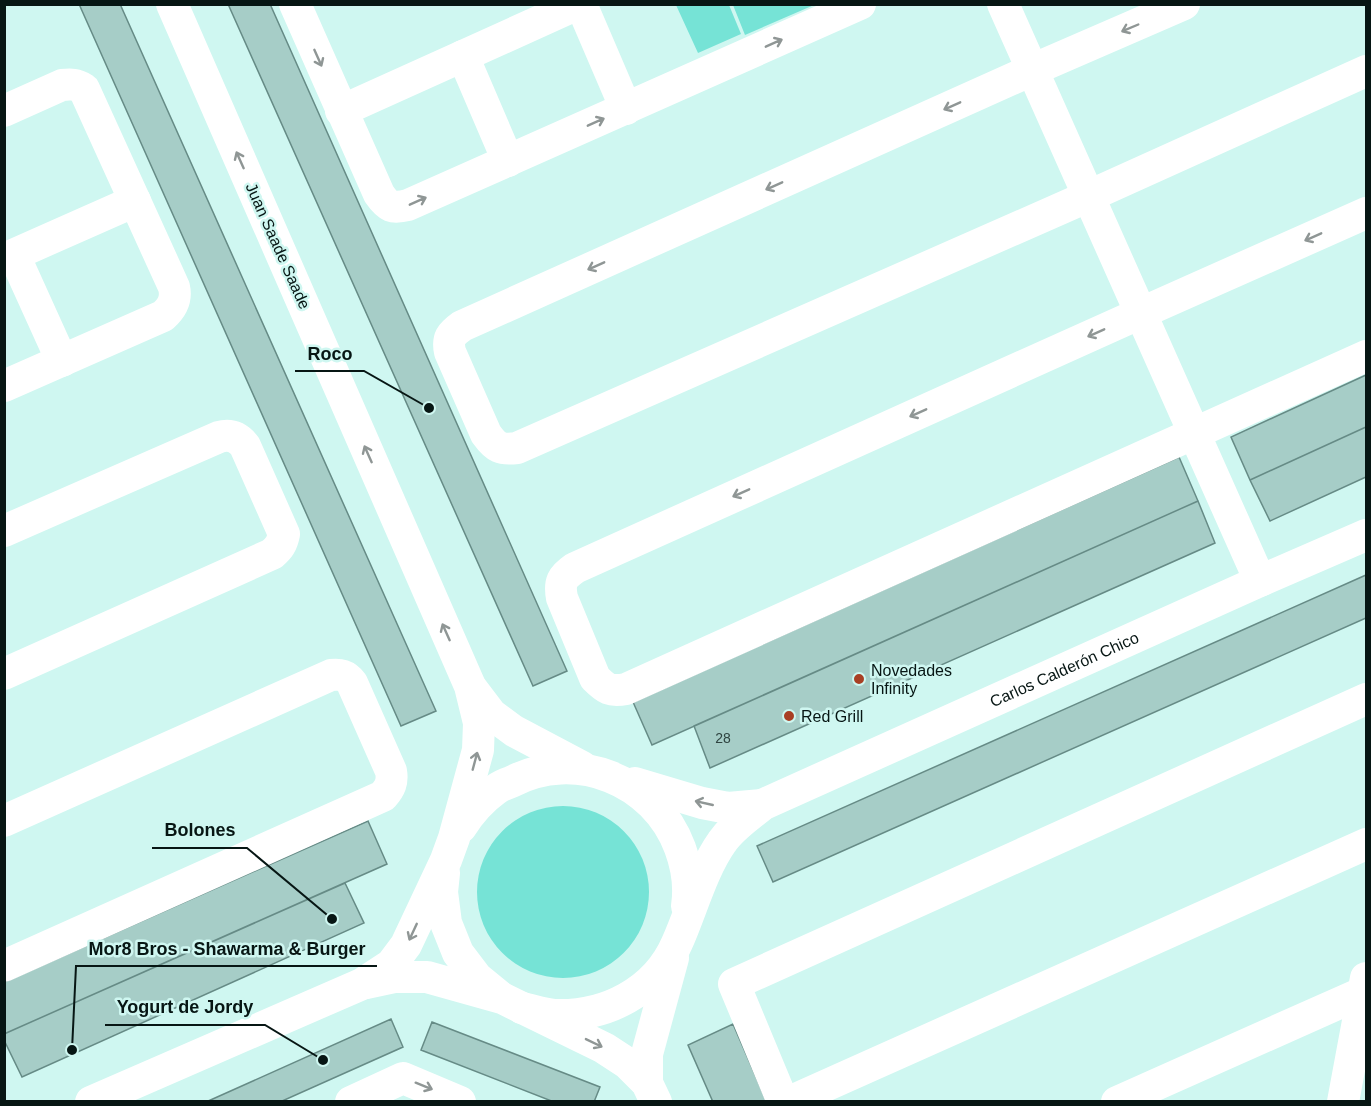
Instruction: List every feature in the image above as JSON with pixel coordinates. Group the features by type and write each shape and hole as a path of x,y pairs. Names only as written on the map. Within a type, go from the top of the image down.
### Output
{"street":[{"name":"Juan Saade Saade","path":"172,4 470,686"},
{"path":"294,4 379,194 386,204 396,208 408,206 860,4"},
{"path":"341,111 579,4 626,109"},
{"path":"1003,4 1260,580"},
{"path":"1184,4 462,326 453,332 448,343 486,434 493,443 504,449 517,448 1089,196 1366,71"},
{"path":"463,56 508,161"},
{"path":"4,111 62,85 77,85 84,89 176,295 174,303 163,316 4,387"},
{"path":"62,361 9,257 135,201"},
{"path":"1366,213 585,563 566,574 560,586 562,598 596,678 603,687 615,691 626,689 1366,356"},
{"path":"4,531 219,436 226,435 242,441 245,446 284,534 279,549 272,554 4,674"},
{"name":"Carlos Calderón Chico","path":"762,805 1260,580 1366,535"},
{"path":"4,821 331,675 338,674 352,683 392,777 391,785 383,796 4,966"},
{"path":"470,686 491,714 514,731 635,789 658,809 675,834 685,863 689,893 647,1054 652,1092"},
{"path":"470,686 479,723 478,750 450,849 442,891 446,923 458,953 477,978 512,1003 604,1048 627,1063 652,1092"},
{"path":"783,1101 734,984 1366,699"},
{"path":"91,1101 362,984 392,964 406,945 450,849 471,811 495,790 524,775 554,768 597,772 702,803 728,808 762,805"},
{"path":"362,984 394,977 427,977 552,1015 582,1014 611,1006 638,991 660,970 680,934 722,842 762,805"},
{"path":"789,1101 1366,844"},
{"path":"1117,1101 1365,985"},
{"path":"1343,1101 1365,985"},
{"path":"351,1101 403,1078 460,1101"}],"shaded area":[{"path":"676,5 729,5 741,34 698,53"},
{"path":"733,5 814,5 745,35"},
{"path":"563,806 596,813 611,821 623,832 634,844 642,859 649,892 642,925 634,940 623,952 611,963 596,971 563,978 530,971 515,963 503,952 492,940 484,925 477,892 484,859 492,844 503,832 515,821 530,813"}],"building":[{"path":"79,4 120,4 436,711 401,726"},
{"path":"228,4 270,4 567,671 533,686"},
{"path":"1366,375 1366,427 1250,480 1231,437"},
{"path":"1366,427 1366,477 1270,521 1250,480"},
{"path":"1179,457 1198,501 652,745 633,702"},
{"path":"1198,501 1215,543 710,768 694,726"},
{"path":"1366,575 1366,618 773,882 757,846"},
{"path":"368,821 387,864 4,1034 4,982"},
{"path":"345,883 364,923 22,1077 4,1040 4,1034"},
{"path":"391,1019 403,1047 280,1102 206,1102"},
{"path":"432,1022 600,1087 594,1102 554,1102 421,1050"},
{"path":"733,1024 767,1102 713,1102 688,1045"}],"place":[{"name":"Roco","path":"429,408"},
{"name":"Novedades Infinity","path":"859,679"},
{"name":"Red Grill","path":"789,716"},
{"name":"Bolones","path":"332,919"},
{"name":"Mor8 Bros - Shawarma & Burger","path":"72,1050"},
{"name":"Yogurt de Jordy","path":"323,1060"}]}
